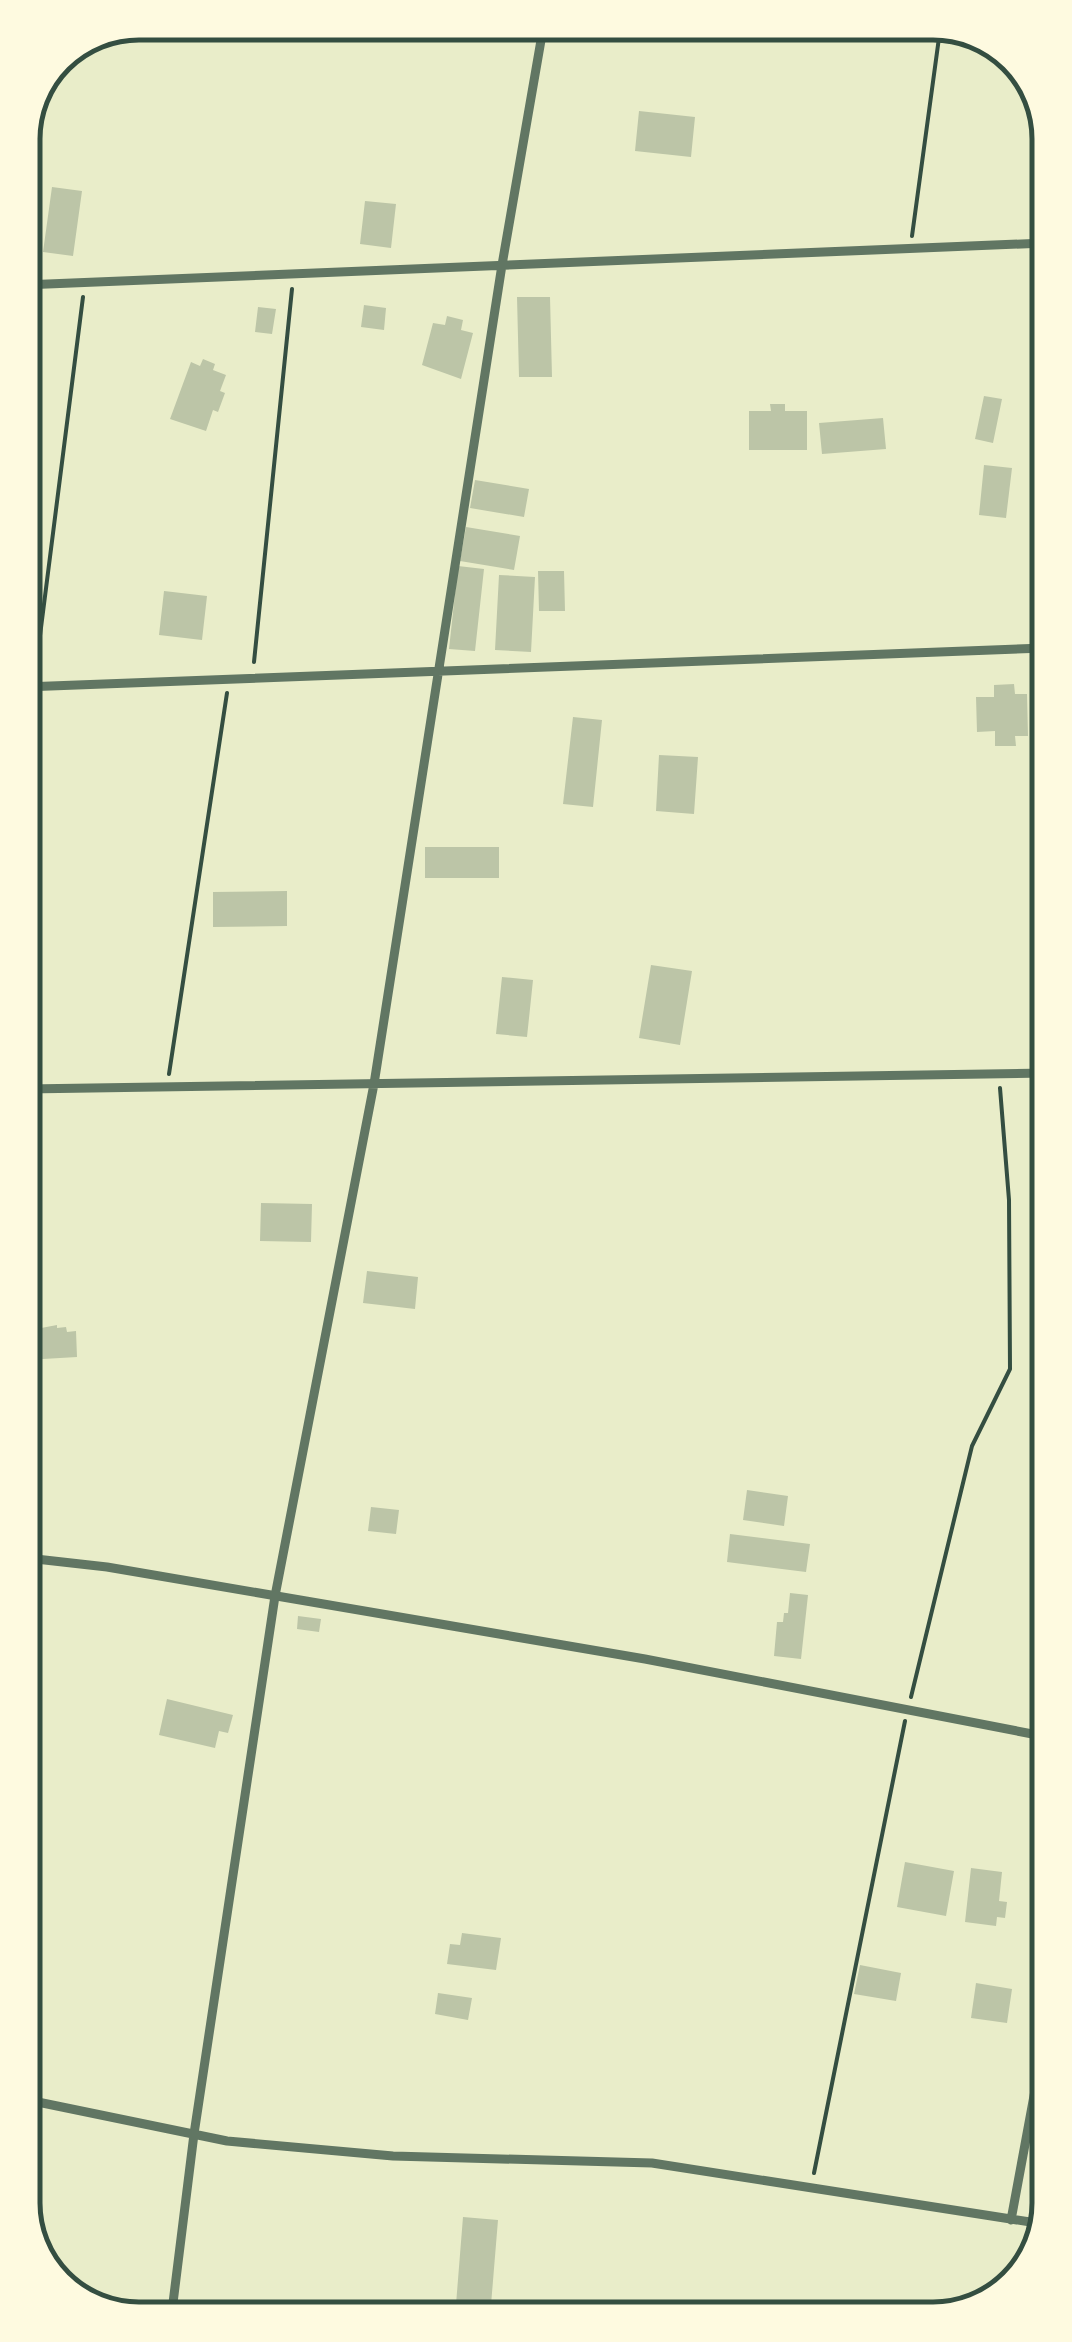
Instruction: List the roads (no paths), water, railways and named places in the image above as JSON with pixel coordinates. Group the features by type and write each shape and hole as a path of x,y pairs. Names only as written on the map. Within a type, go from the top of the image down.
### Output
{"street":[{"path":"173,2302 194,2134 275,1596 374,1084 502,265 541,40"},
{"path":"40,284 1032,243"},
{"path":"40,687 1032,648"},
{"path":"40,1089 1032,1073"},
{"path":"40,1559 106,1567 646,1659 1032,1735"},
{"path":"40,2102 227,2140 394,2156 652,2163 1030,2222"},
{"path":"1011,2220 1032,2107"}]}
